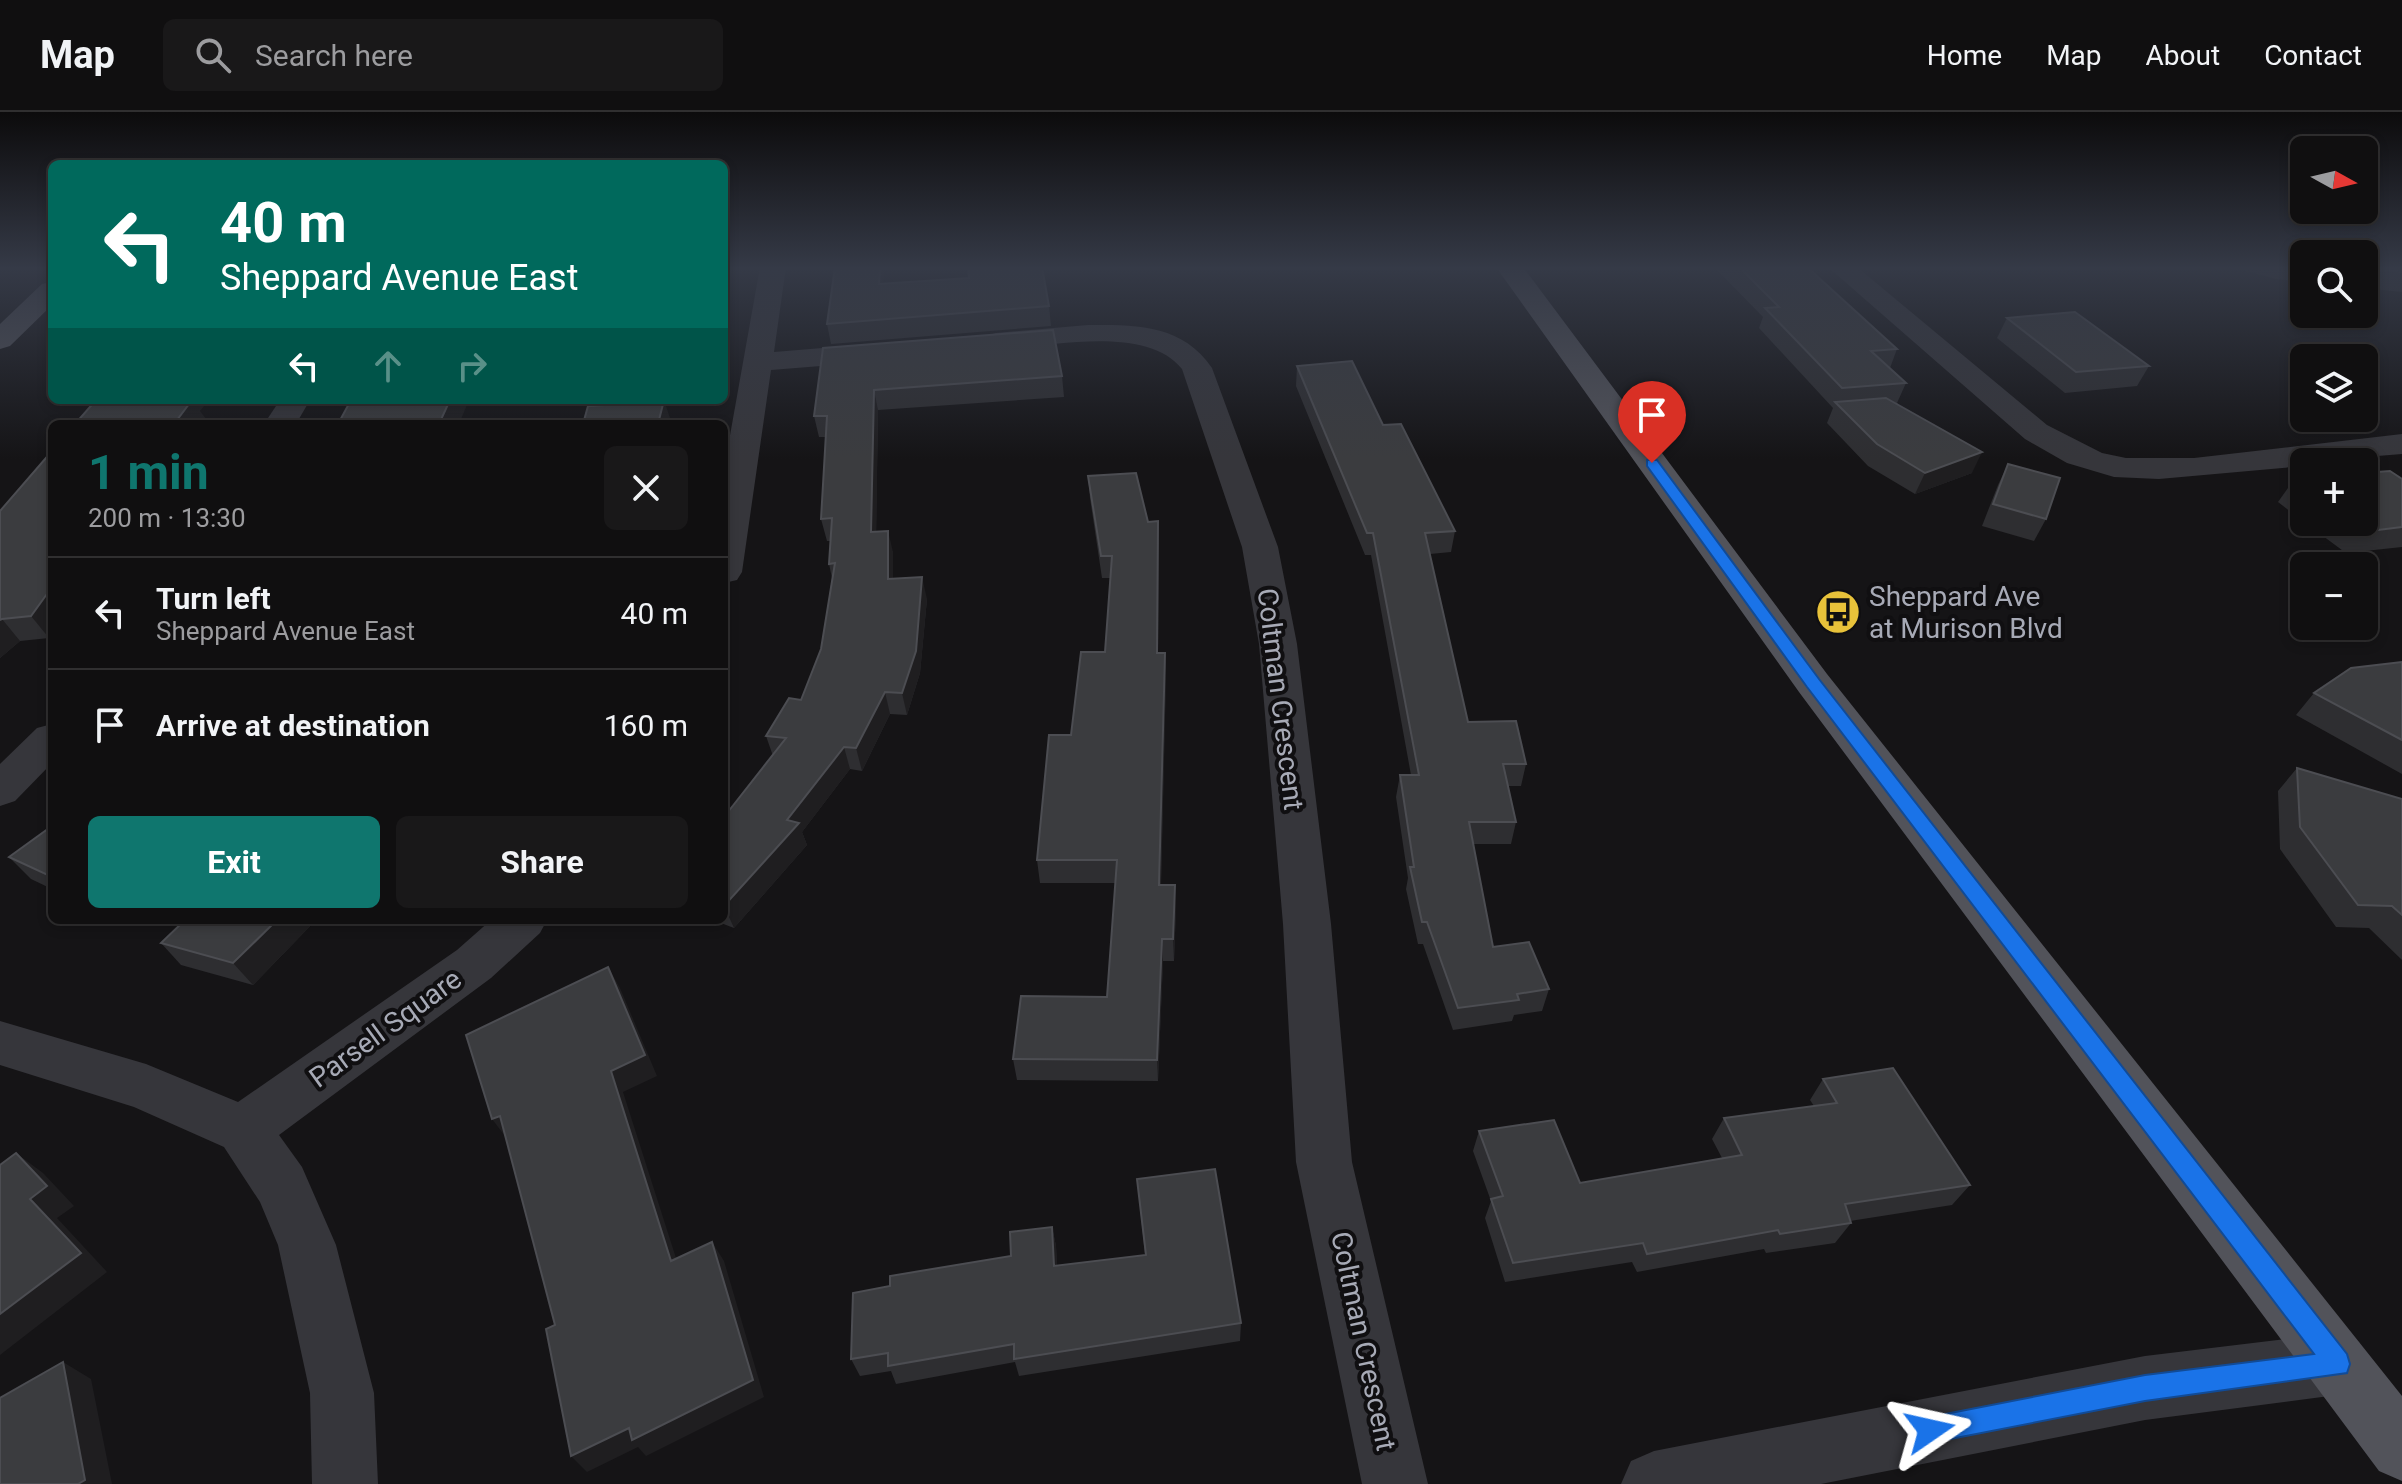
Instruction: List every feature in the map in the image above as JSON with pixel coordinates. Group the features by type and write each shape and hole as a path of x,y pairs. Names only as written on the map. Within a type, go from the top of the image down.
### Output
{"main road":[{"path":"1556,331 1813,683 2402,1448"}],"street":[{"path":"728,547 763,331"},
{"path":"1917,331 2036,432 2054,445 2099,463 2126,468 2189,467 2402,444"},
{"name":"Coltman Crescent","path":"758,362 1075,336 1141,336 1178,346 1197,368 1260,547 1278,644 1307,924 1324,1162 1395,1484"},
{"path":"0,790 48,742"},
{"name":"Parsell Square","path":"243,1130 474,964 519,924"},
{"path":"0,1043 146,1087 243,1130 282,1186 307,1245 342,1393 345,1484"},
{"path":"1654,1484 2145,1388 2337,1364"}],"building":[{"path":"1053,331 1062,376 874,390 871,532 888,531 888,579 922,577 916,651 902,693 885,692 856,748 844,747 787,820 799,823 728,902 728,812 786,738 766,736 789,698 801,700 821,649 835,563 829,564 832,518 821,519 827,416 814,416 823,348"},
{"path":"1787,331 1877,331 1897,349 1871,351 1906,383 1842,388"},
{"path":"2024,331 2101,331 2149,366 2076,372"},
{"path":"1352,361 1383,425 1401,424 1455,531 1425,533 1468,722 1516,721 1526,764 1503,764 1516,822 1469,822 1493,947 1529,942 1549,989 1517,994 1519,1000 1458,1008 1427,922 1422,922 1410,867 1414,867 1400,775 1419,775 1373,533 1367,533 1297,366"},
{"path":"1886,398 1982,452 1925,473 1877,444 1835,402"},
{"path":"92,404 189,404 177,420 78,420"},
{"path":"349,404 448,404 441,420 340,420"},
{"path":"663,404 659,420 584,420 588,406"},
{"path":"48,456 48,593 31,616 0,620 0,511"},
{"path":"2008,464 2060,478 2046,519 1993,504"},
{"path":"2390,471 2402,479 2402,527 2378,530 2378,472"},
{"path":"1136,473 1148,522 1158,521 1157,653 1165,653 1159,885 1175,885 1173,939 1162,939 1157,1060 1013,1059 1021,996 1107,997 1117,860 1037,860 1049,735 1071,735 1081,652 1105,652 1112,556 1101,556 1088,476"},
{"path":"2402,662 2402,740 2314,693 2351,668"},
{"path":"2297,768 2402,799 2402,915 2392,906 2358,905 2300,827"},
{"path":"48,829 48,875 9,857"},
{"path":"181,924 273,924 233,963 161,943"},
{"path":"608,967 645,1055 611,1071 671,1261 712,1242 753,1380 632,1440 629,1428 571,1456 546,1329 555,1325 500,1116 492,1119 466,1035"},
{"path":"1893,1068 1970,1185 1845,1204 1851,1223 1780,1234 1778,1230 1647,1254 1643,1243 1513,1263 1491,1199 1503,1196 1479,1131 1554,1120 1580,1183 1742,1155 1724,1118 1837,1103 1823,1079"},
{"path":"16,1153 47,1186 30,1199 81,1253 0,1314 0,1165"},
{"path":"1215,1169 1241,1323 1014,1359 1014,1344 888,1366 888,1353 851,1359 853,1293 890,1286 890,1276 1011,1256 1010,1232 1052,1227 1054,1266 1146,1255 1137,1179"},
{"path":"63,1362 85,1480 78,1484 0,1484 0,1398"}],"place":[{"name":"Sheppard Ave at Murison Blvd","path":"1838,612"}],"route":[{"path":"1652,463 1813,683 2337,1364 2145,1388 1930,1430"}]}
